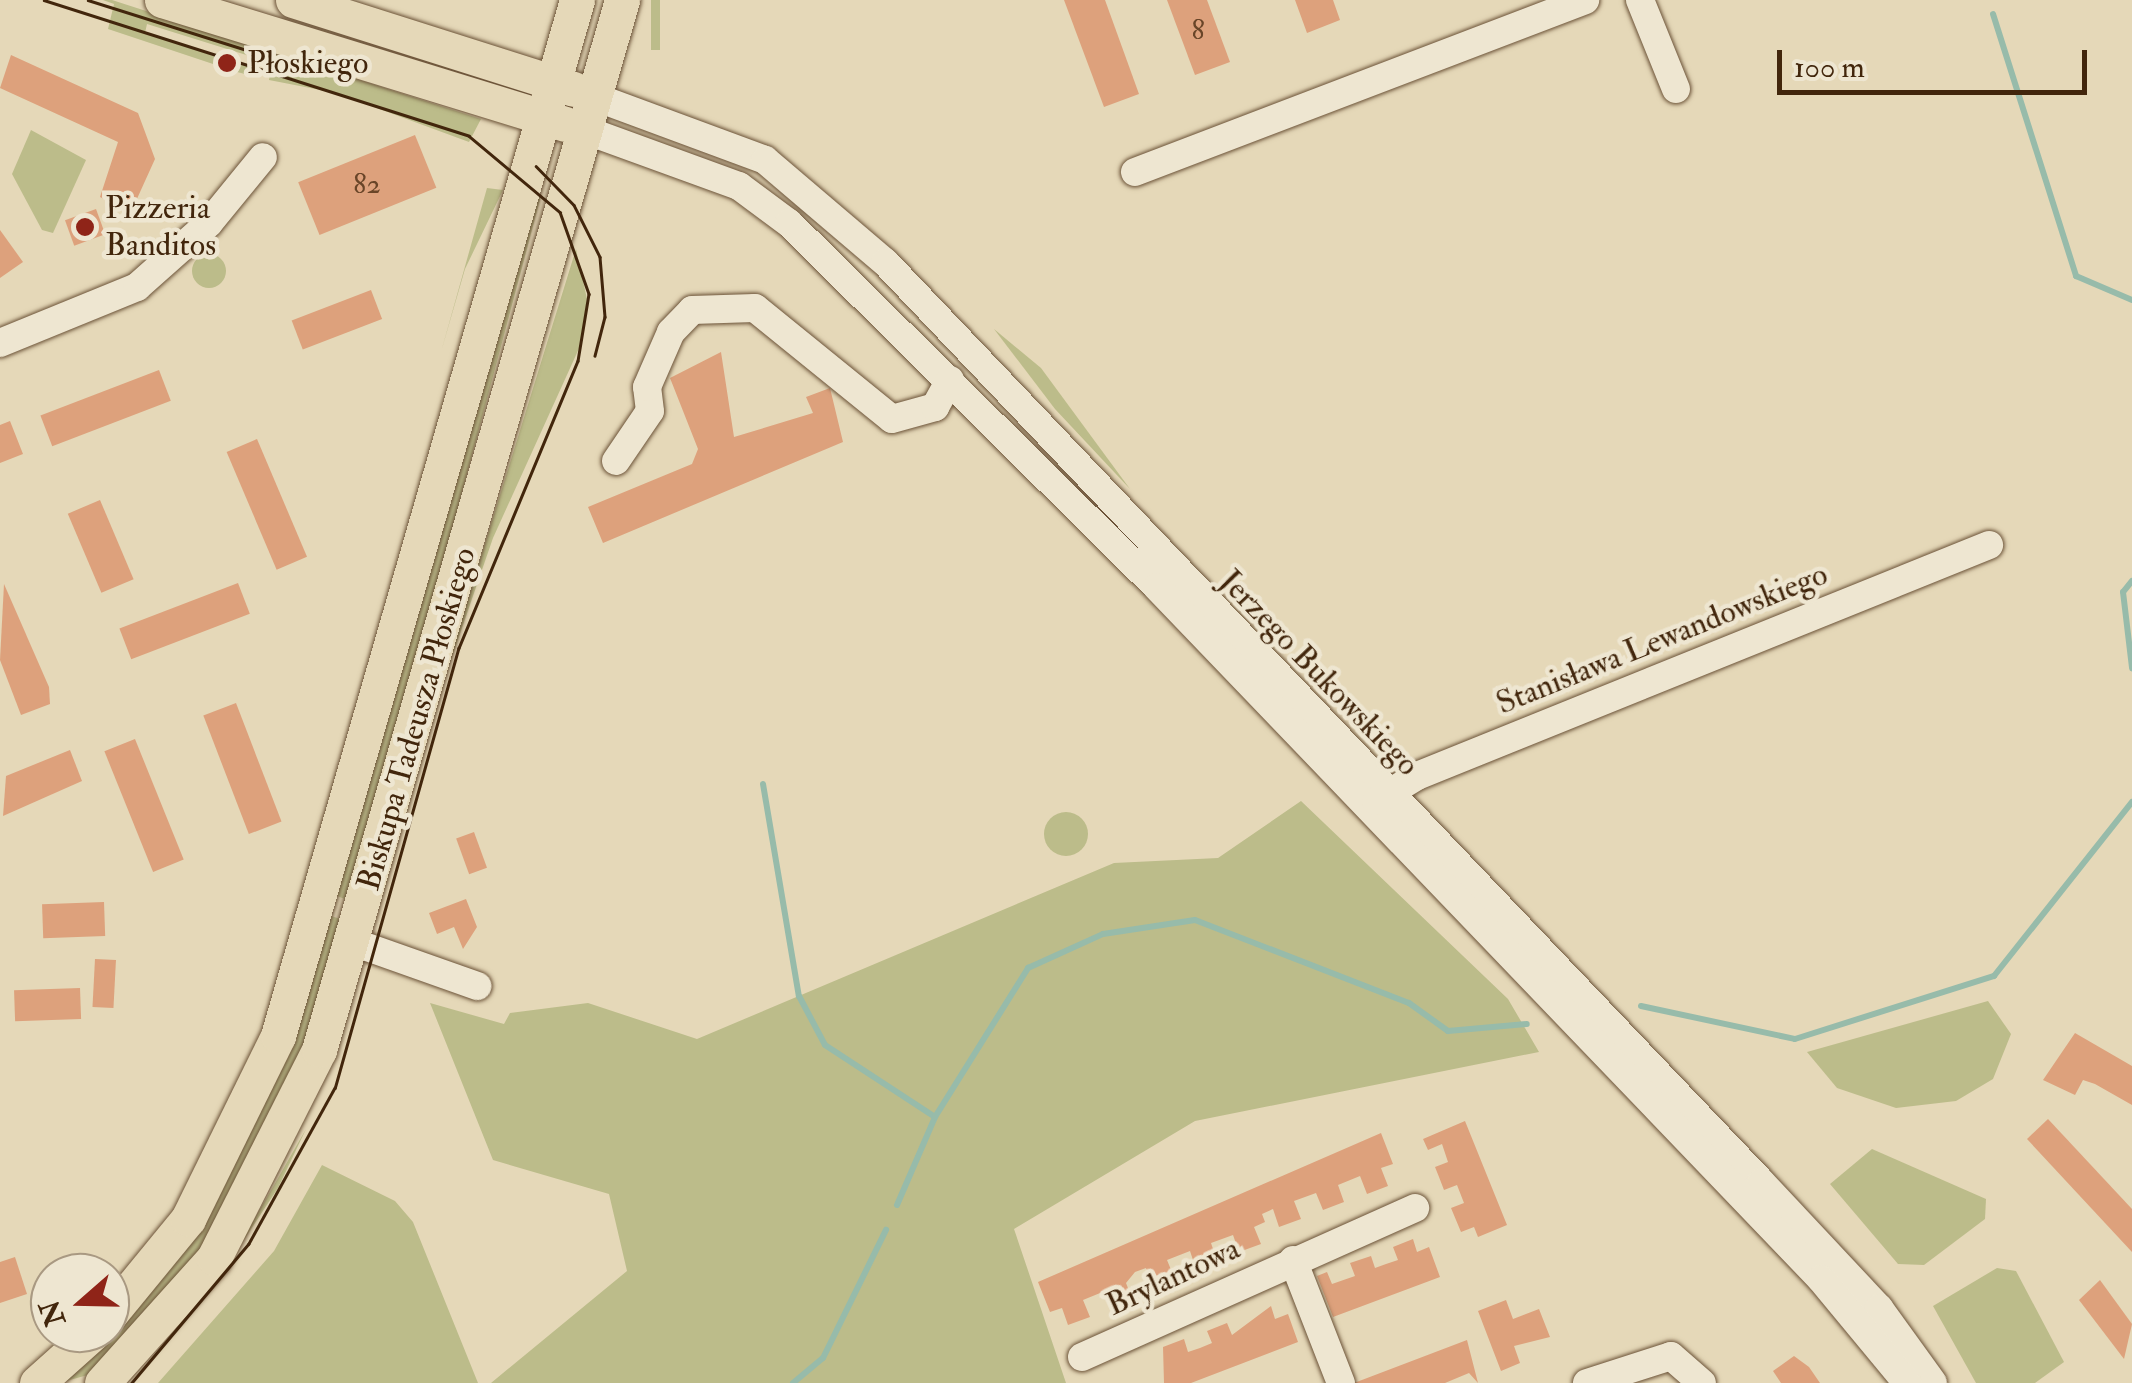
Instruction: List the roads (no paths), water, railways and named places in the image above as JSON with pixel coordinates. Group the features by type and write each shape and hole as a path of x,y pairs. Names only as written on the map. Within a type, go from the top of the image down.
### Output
{"main road":[{"path":"162,0 544,118 590,114"},
{"path":"293,0 338,7 554,81 590,114"},
{"name":"Biskupa Tadeusza Płoskiego","path":"130,1289 188,1218 278,1036 577,0"},
{"name":"Biskupa Tadeusza Płoskiego","path":"102,1383 176,1306 248,1203 319,1050 622,0"},
{"path":"37,1383 71,1353"}],"street":[{"path":"1135,172 1585,0"},
{"path":"1640,0 1677,89"},
{"name":"Jerzego Bukowskiego","path":"590,114 739,186 950,380 1378,800 1866,1294 1933,1383"},
{"name":"Jerzego Bukowskiego","path":"590,114 730,140 805,186 1821,1279 1907,1383"},
{"path":"0,343 137,287 209,223 263,157"},
{"path":"616,461 650,411 648,387 671,332 692,310 755,308 843,393 876,411 905,420 948,397 950,380"},
{"name":"Stanisława Lewandowskiego","path":"1378,800 1990,545"},
{"path":"353,942 477,986"},
{"name":"Brylantowa","path":"1082,1357 1415,1208"},
{"name":"Brylantowa","path":"1293,1260 1341,1383"},
{"path":"1587,1383 1672,1356 1702,1383"}],"waterway":[{"path":"1993,14 2076,276 2132,300"},
{"path":"2132,581 2123,592 2132,668"},
{"path":"763,784 799,996 825,1045 935,1117"},
{"path":"1641,1006 1795,1039 1994,976 2132,802"},
{"path":"897,1205 935,1117 1028,968 1103,934 1195,920 1409,1003 1448,1031 1527,1024"},
{"path":"793,1383 823,1358 886,1230"}],"tram line":[{"path":"44,0 469,136 560,212 589,294 578,361 459,648 335,1088 249,1244 132,1383"},
{"path":"88,0 307,69"},
{"path":"536,166 574,205 600,257 605,317 595,356"}],"place":[{"name":"Płoskiego","path":"227,63"},
{"name":"Pizzeria Banditos","path":"85,227"}]}
